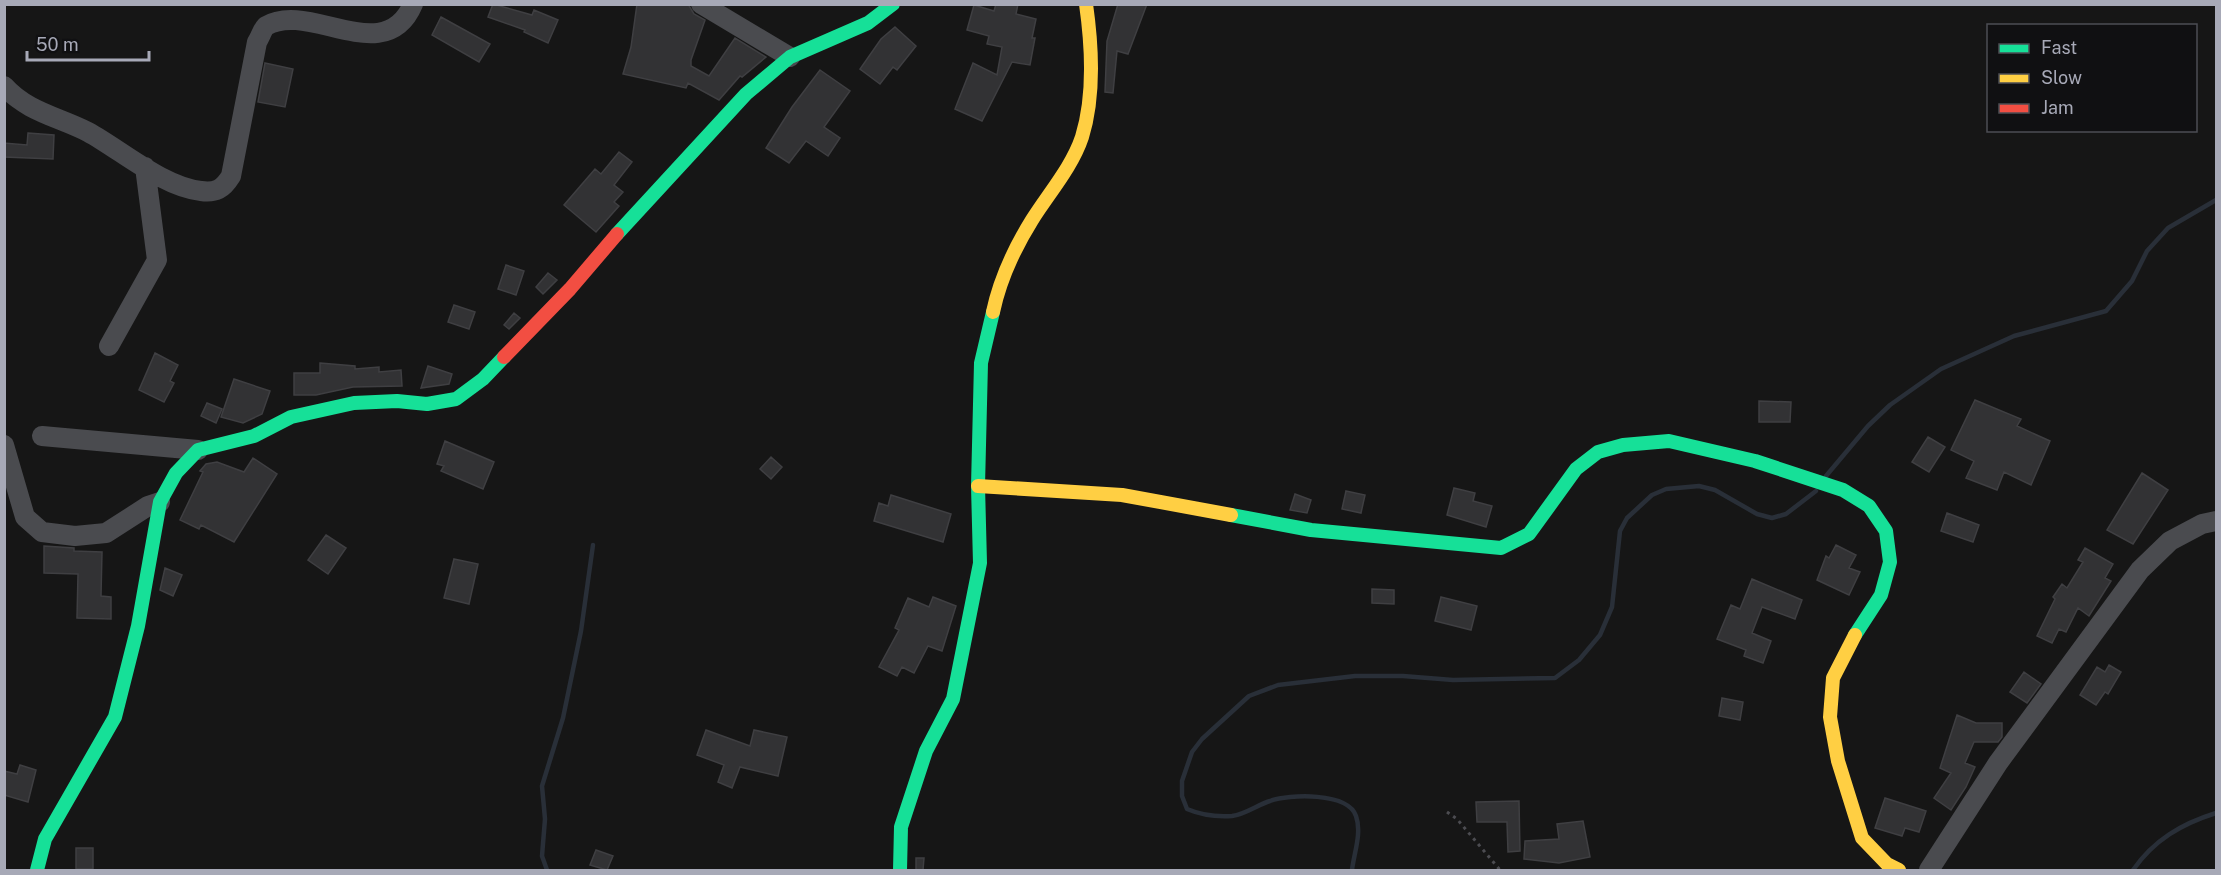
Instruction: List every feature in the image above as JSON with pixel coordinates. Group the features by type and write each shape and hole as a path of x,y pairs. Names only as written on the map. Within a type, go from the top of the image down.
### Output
{"street":[{"path":"4,86 14,97 40,112 87,132 145,167 199,191 216,191 224,187 231,176 257,42 265,27 280,20 295,18 380,33 396,29 406,20 413,4"},
{"path":"701,4 790,57"},
{"path":"42,436 198,450 254,436 291,417 354,403 397,401 427,404 456,399 483,379 570,289 660,185 746,94 790,57 868,23 893,4"},
{"path":"900,870 901,827 926,751 953,699 980,563 978,486 981,363 1000,280 1032,220 1061,178 1082,137 1089,93 1092,45 1086,4"},
{"path":"109,346 157,260 145,167"},
{"path":"978,486 1122,495 1311,530 1501,548 1529,534 1576,470 1598,452 1623,445 1668,441 1800,474 1843,490 1869,506 1886,531 1890,562 1881,595 1858,630 1833,678 1830,717 1838,761 1862,838 1887,864 1899,870"},
{"path":"4,445 25,517 42,532 75,536 106,533 148,506 160,502"},
{"path":"37,870 45,839 115,717 138,626 160,502 176,473 198,450"},
{"path":"1929,870 1998,763 2140,570 2170,541 2202,524 2217,521"}],"path":[{"path":"1447,812 1457,819 1500,870"}],"building":[{"path":"493,4 532,15 534,10 558,20 548,43 524,32 525,30 488,17"},
{"path":"637,4 688,4 694,14 705,20 691,66 709,76 735,38 766,57 742,77 740,76 719,100 688,83 686,88 623,74 631,47"},
{"path":"996,4 1018,4 1016,14 1036,19 1032,38 1035,38 1030,65 1012,62 982,121 955,109 973,63 997,75 1002,47 987,44 989,36 967,30 974,5 994,11"},
{"path":"1118,4 1147,4 1128,54 1117,51 1113,93 1105,92 1107,41"},
{"path":"441,17 490,44 479,62 432,35"},
{"path":"895,27 916,46 897,70 893,67 880,84 860,69 881,39"},
{"path":"265,63 293,69 285,107 258,102"},
{"path":"820,70 850,91 824,127 840,138 828,156 806,141 789,163 766,148 792,107"},
{"path":"28,133 54,135 53,159 4,157 4,143 27,145"},
{"path":"619,152 632,162 614,185 623,192 614,202 619,206 596,232 564,205 595,169 601,174"},
{"path":"506,265 524,271 516,295 498,289"},
{"path":"548,273 557,280 543,294 536,287"},
{"path":"454,305 475,312 469,329 448,322"},
{"path":"514,313 520,318 509,329 504,325"},
{"path":"155,353 178,365 170,381 174,383 164,402 139,390"},
{"path":"320,363 355,366 355,369 379,367 379,372 401,370 402,386 353,387 316,395 294,395 294,373 320,373"},
{"path":"428,366 452,374 449,384 421,388"},
{"path":"234,379 270,391 262,414 243,423 221,417"},
{"path":"1975,400 2021,419 2017,426 2050,441 2031,485 2004,472 1997,490 1966,478 1974,461 1951,450"},
{"path":"1759,401 1791,402 1790,422 1759,422"},
{"path":"207,403 222,409 216,423 201,416"},
{"path":"1928,437 1945,447 1929,472 1912,462"},
{"path":"445,441 494,462 483,489 441,471 444,466 437,464"},
{"path":"771,457 782,467 771,479 760,469"},
{"path":"253,458 277,474 234,542 201,525 199,529 180,520 203,472 200,471 206,464 217,462 244,472"},
{"path":"2142,473 2168,490 2133,544 2107,530"},
{"path":"1454,488 1475,493 1473,501 1492,506 1486,527 1447,515"},
{"path":"1346,491 1365,495 1361,513 1342,509"},
{"path":"1295,494 1311,500 1307,513 1290,510"},
{"path":"891,495 951,514 943,542 874,521 879,503 888,506"},
{"path":"1947,513 1979,525 1973,542 1941,531"},
{"path":"326,535 346,548 328,574 308,560"},
{"path":"1836,545 1856,555 1849,568 1860,572 1849,595 1817,580 1826,556 1829,558"},
{"path":"44,546 74,548 74,551 102,552 101,596 111,597 111,619 77,618 78,574 44,573"},
{"path":"2085,548 2113,564 2105,578 2111,581 2089,616 2078,608 2066,632 2059,629 2052,643 2037,636 2055,599 2053,597 2062,584 2067,588 2083,562 2078,560"},
{"path":"454,559 478,564 469,604 444,598"},
{"path":"165,568 182,575 173,596 160,590"},
{"path":"1752,579 1802,600 1795,619 1762,607 1752,633 1771,641 1763,663 1744,656 1746,650 1717,639 1731,605 1740,609"},
{"path":"1372,589 1394,590 1394,604 1372,603"},
{"path":"933,597 956,606 942,651 928,646 914,673 902,667 897,676 879,667 899,630 895,628 908,598 929,607"},
{"path":"1441,597 1477,606 1471,630 1435,621"},
{"path":"2109,665 2121,672 2108,694 2105,692 2096,705 2080,695 2097,667 2105,672"},
{"path":"2024,672 2041,684 2027,703 2010,692"},
{"path":"1722,698 1743,702 1740,720 1719,716"},
{"path":"1957,715 1976,723 2002,723 2002,737 1998,742 1974,742 1965,763 1975,767 1966,787 1951,810 1934,798 1951,773 1940,768"},
{"path":"706,730 750,746 754,730 787,737 778,776 740,767 732,788 718,782 724,765 697,755"},
{"path":"20,765 36,770 28,802 4,795 4,771 17,774"},
{"path":"1885,798 1926,811 1919,832 1905,828 1902,836 1875,828"},
{"path":"1519,801 1520,851 1508,852 1507,822 1477,822 1476,802"},
{"path":"1583,821 1590,857 1559,863 1524,859 1525,841 1559,839 1557,824"},
{"path":"76,848 93,848 93,869 76,869"},
{"path":"596,850 613,856 607,870 590,865"},
{"path":"916,858 924,858 923,870 916,870"}],"waterway":[{"path":"1826,476 1868,426 1890,405 1941,369 2014,336 2106,311 2132,281 2147,251 2168,228 2216,200"},
{"path":"1352,870 1358,823 1351,808 1342,803 1317,797 1290,797 1270,801 1232,816 1209,815 1187,809 1182,796 1182,781 1192,752 1202,739 1249,696 1278,685 1355,676 1403,676 1453,680 1555,678 1579,660 1600,635 1612,607 1620,531 1627,518 1652,495 1666,489 1699,486 1715,490 1757,514 1772,518 1786,514 1816,491"},
{"path":"547,870 542,856 545,819 542,786 563,718 581,631 593,545"},
{"path":"2133,870 2141,859 2169,834 2191,822 2216,813"}],"traffic: fast":[{"path":"617,234 746,94 790,57 868,23 893,4"},
{"path":"900,870 901,827 926,751 953,699 980,563 978,486 981,363 993,312"},
{"path":"37,870 45,839 115,717 138,626 160,502 176,473 198,450 254,436 291,417 354,403 397,401 427,404 456,399 483,379 504,357"},
{"path":"1231,515 1311,530 1501,548 1529,534 1576,469 1598,452 1623,445 1669,441 1755,461 1843,490 1869,506 1886,531 1890,562 1881,595 1855,635"}],"traffic: slow":[{"path":"993,312 1014,253 1032,220 1066,169 1082,137 1091,88 1090,37 1086,4"},
{"path":"978,486 1122,495 1231,515"},
{"path":"1855,635 1833,678 1830,717 1838,761 1862,838 1887,864 1899,870"}],"traffic: jam":[{"path":"504,357 570,289 617,234"}]}
